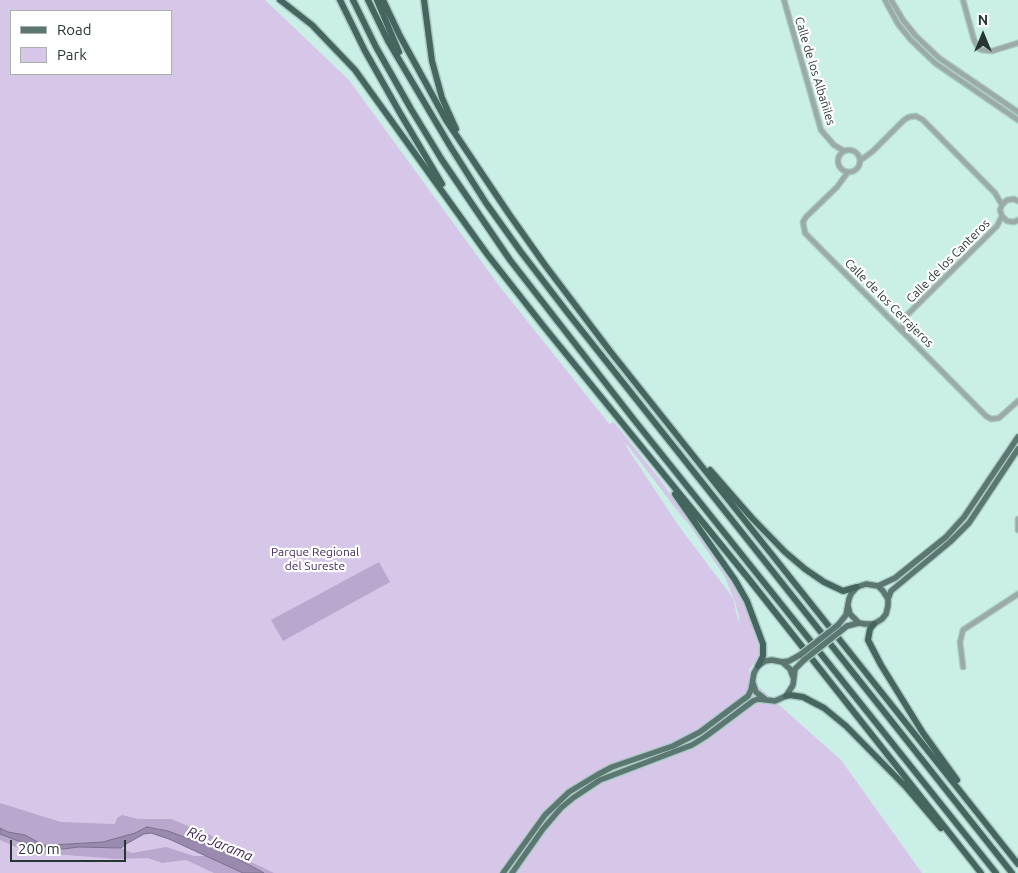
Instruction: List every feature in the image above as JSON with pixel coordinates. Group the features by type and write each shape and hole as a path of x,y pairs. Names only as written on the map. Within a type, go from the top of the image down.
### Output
{"highway":[{"path":"280,0 312,25 355,70 487,254 841,694 980,873"},
{"path":"340,0 365,51 459,213"},
{"path":"353,0 376,47 446,167 510,260 635,421 996,873"},
{"path":"368,0 401,63 486,203 521,252 566,312 1012,873"},
{"path":"377,0 399,53 401,63"},
{"path":"383,0 432,95 509,214 545,264 1018,864"},
{"path":"424,0 429,46 436,78 442,98 468,151"},
{"path":"656,407 752,518 785,552 805,569 843,591 857,587"},
{"path":"635,439 736,580 747,601 763,644 763,656 758,666"},
{"path":"874,624 870,629 868,640 881,665 940,757 1018,864"},
{"path":"786,696 803,697 824,708 846,726 906,787 980,873"}],"main road":[{"path":"512,873 551,819 561,808 585,789 614,774 692,745 720,727 748,704 758,699 775,701 786,696 793,685 795,670 802,658 840,627 846,614 851,594 857,587 866,584 878,586 895,578 946,537 964,517 1018,437"},
{"path":"848,606 850,614 858,622 874,624 882,619 886,614 891,591 950,542 969,523 1018,449"},
{"path":"878,586 888,599"},
{"path":"840,627 858,622"},
{"path":"503,873 545,815 569,792 596,774 673,746 700,732 744,700 751,690 754,673 758,666 765,661 782,662 802,658"},
{"path":"782,662 790,668 793,677"},
{"path":"753,683 756,692 767,700"}],"street":[{"name":"Calle de los Albañiles","path":"784,0 819,123 824,134 834,145 844,151"},
{"path":"885,0 898,24 911,40 935,63 1018,120"},
{"path":"891,0 915,35 939,58 1018,112"},
{"path":"964,0 974,40 978,48 992,51 1018,43"},
{"path":"861,160 855,151 844,151 839,156 840,167 848,172 858,169 861,160 873,151 904,120 912,116 920,117 996,193 1002,205"},
{"name":"Calle de los Albañiles","path":"834,145 839,156"},
{"name":"Calle de los Cerrajeros","path":"848,172 837,187 806,217 803,222 807,236 986,416 991,419 999,418 1018,401"},
{"path":"1018,200 1007,200 1000,210 1002,216 1010,222 1018,220"},
{"name":"Calle de los Canteros","path":"903,332 905,317 998,226 1002,216"},
{"name":"Calle de los Canteros","path":"892,320 905,317"},
{"path":"1018,519 1018,530"},
{"path":"963,667 960,642 964,630 1018,594"}],"green space":[{"name":"Parque Regional del Sureste","path":"0,0 265,0 349,80 497,283 610,425 613,421 659,478 737,591 749,616 760,651 759,657 749,670 751,680 841,760 922,873 0,873 0,840 29,852 0,838","holes":["624,443 688,523 725,577 735,602 739,616 739,625 733,598 678,525"]}],"shaded area":[{"path":"379,562 390,582 283,641 271,620"},
{"path":"0,803 61,822 115,824 117,818 122,815 138,819 171,819 210,835 246,855 249,861 274,873 264,873 212,845 200,843 157,828 103,842 43,845 25,835 8,832 0,828"},
{"path":"147,827 168,831 200,843 212,845 264,873 243,873 169,839 151,833 144,834 121,848 79,847 63,849 29,845 0,834 0,828 8,832 25,835 43,845 52,845 103,842 135,833"},
{"path":"0,834 29,845 53,849 79,847 121,848 132,853 166,847 194,856 209,856 243,873 214,873 186,860 162,863 148,858 117,859 27,852 0,840"}],"water label":[{"name":"Río Jarama","path":"220,844"}]}
